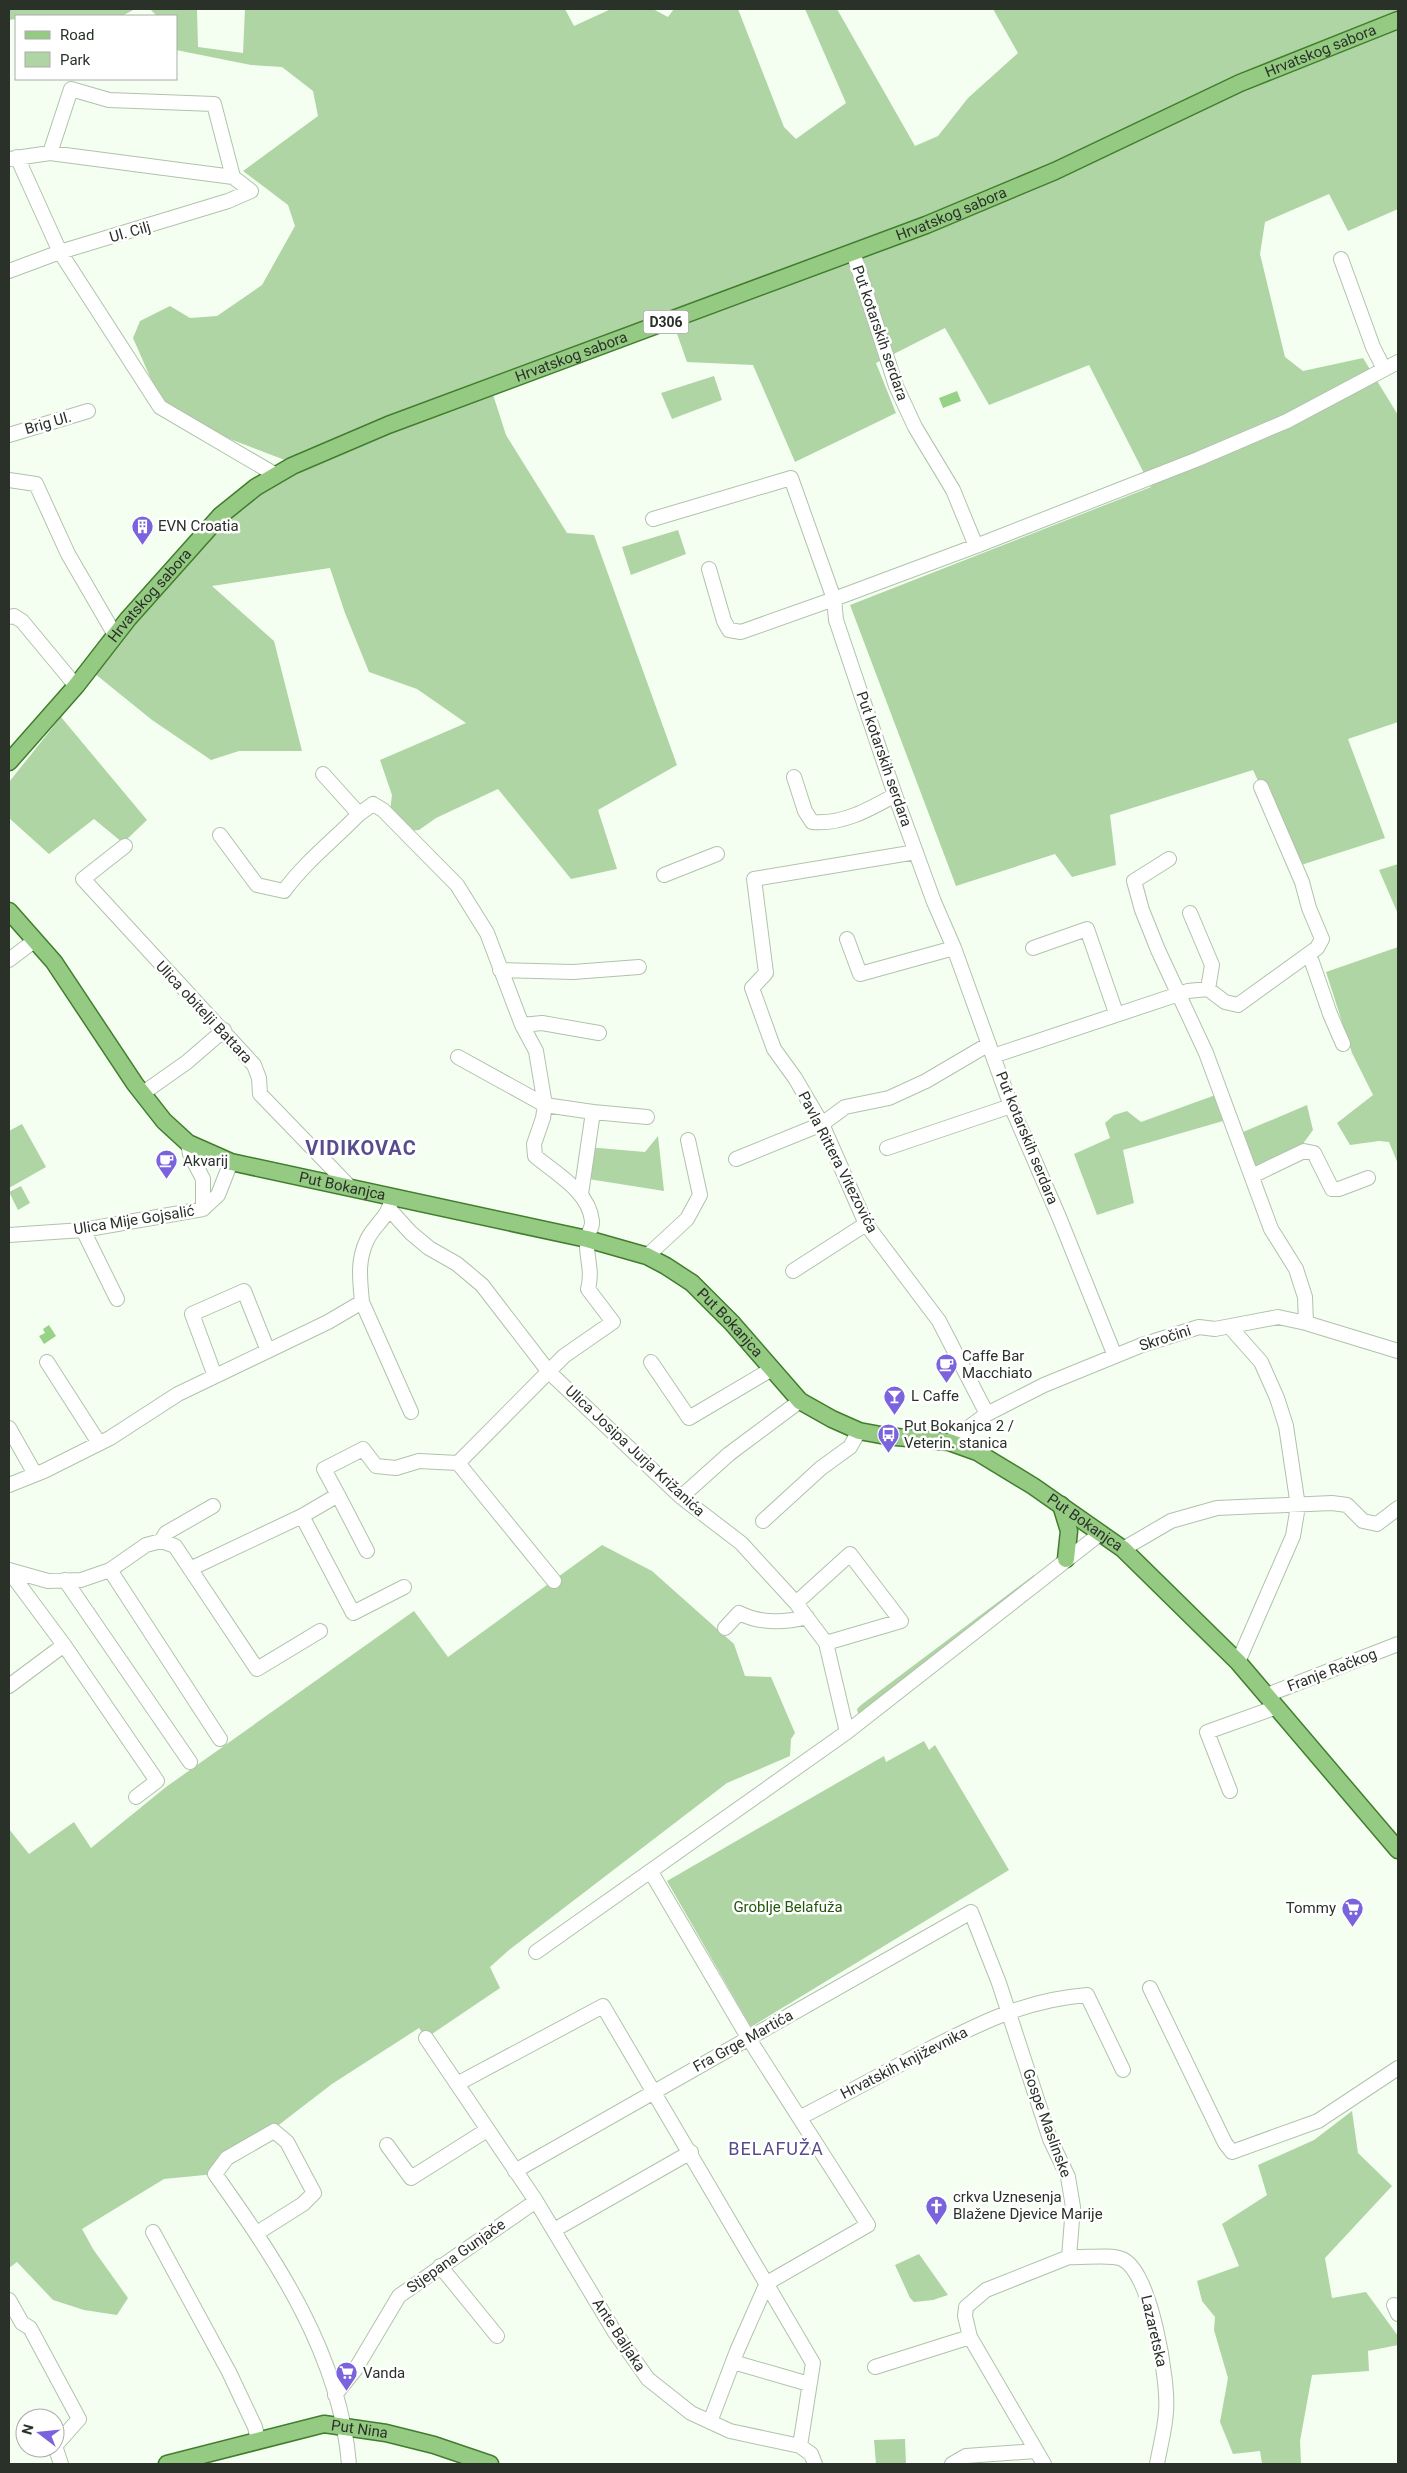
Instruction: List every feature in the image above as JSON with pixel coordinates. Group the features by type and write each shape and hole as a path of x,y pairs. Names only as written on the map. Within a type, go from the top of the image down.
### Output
{"main road":[{"name":"Hrvatskog sabora","path":"9,762 76,686 115,635 220,516 256,487 276,475 331,448 388,425 926,225 1055,171 1240,83 1398,20"},
{"name":"Put Bokanjca","path":"9,911 54,962 142,1093 164,1121 188,1143 232,1162 350,1187 391,1203 587,1239 647,1256 692,1283 732,1323 800,1400 832,1419 859,1431 886,1436 949,1442 977,1452 1060,1505 1123,1549 1238,1662 1398,1849"},
{"path":"1060,1505 1068,1531 1066,1559"},
{"name":"Put Nina","path":"167,2464 324,2424 386,2433 434,2444 490,2464"}],"street":[{"path":"50,153 71,89 109,100 214,104 234,177 50,153 13,158 60,252 160,407 276,475"},
{"name":"Ul. Cilj","path":"9,271 60,252 228,202 251,191 234,177"},
{"name":"Put kotarskih serdara","path":"853,252 896,386 915,427 953,490 976,546"},
{"path":"1341,259 1382,370"},
{"path":"709,569 724,621 729,630 740,632 976,546 1198,459 1287,421 1398,362"},
{"name":"Brig Ul.","path":"9,435 88,411"},
{"name":"Put kotarskih serdara","path":"653,519 791,478 834,599 836,620 895,795 934,902 954,948 1011,1106 1059,1217 1115,1356"},
{"path":"9,480 36,484 68,554 115,635"},
{"path":"9,617 14,616 22,621 76,686"},
{"path":"323,774 359,814"},
{"path":"794,777 805,811 812,822 824,823 863,812 895,795"},
{"path":"736,1159 822,1124 845,1106 889,1098 991,1050 1188,991 1208,989 1225,1002 1238,1005 1317,948 1322,939 1302,882 1262,786"},
{"path":"220,835 257,885 284,891 298,872 328,846 359,814 373,804 383,810 457,885 487,932 522,1025 536,1051 545,1105 543,1118 534,1144 535,1156 581,1194 589,1207 593,1223 587,1239 592,1276 588,1290 613,1322 564,1356 458,1463 419,1461 396,1468 376,1466 362,1449 324,1470 367,1551"},
{"name":"Ulica obitelji Battara","path":"125,846 83,879 147,950 224,1030 254,1065 259,1078 260,1094 350,1187"},
{"name":"Pavla Rittera Vitezovića","path":"916,852 754,879 766,973 752,988 774,1049 795,1078 822,1124 866,1224 939,1321 987,1414"},
{"path":"664,875 717,854"},
{"path":"1169,859 1134,881 1142,910 1178,995 1206,1053 1271,1228 1296,1269 1305,1297 1306,1323"},
{"path":"1190,913 1212,965 1208,989"},
{"path":"1033,948 1087,929 1116,1014"},
{"path":"847,938 860,974 954,948"},
{"path":"9,960 34,940"},
{"path":"1307,955 1312,962 1330,1014 1343,1044"},
{"path":"500,970 573,972 638,967"},
{"path":"522,1025 542,1023 598,1033"},
{"path":"142,1093 187,1062 224,1030"},
{"path":"458,1057 545,1105 647,1117"},
{"path":"887,1148 1011,1106"},
{"path":"581,1194 593,1112"},
{"path":"647,1256 688,1219 700,1195 688,1140"},
{"path":"188,1143 190,1154 203,1179 203,1209"},
{"path":"1252,1176 1304,1151 1314,1153 1332,1189 1339,1189 1368,1178"},
{"name":"Ulica Mije Gojsalić","path":"9,1235 83,1230 203,1209 218,1195 232,1162"},
{"path":"391,1203 367,1239 358,1266 362,1302 411,1412"},
{"name":"Ulica Josipa Jurja Križanića","path":"391,1203 411,1233 429,1248 457,1264 482,1286 550,1372 682,1497 741,1543 796,1603 826,1644 847,1732"},
{"path":"793,1270 866,1224"},
{"path":"83,1230 117,1299"},
{"path":"215,1376 192,1314 244,1291 268,1351"},
{"path":"9,1485 99,1443 178,1394 328,1322 362,1302"},
{"name":"Skročini","path":"949,1442 987,1414 1044,1384 1115,1356 1199,1327 1214,1329 1230,1327 1278,1317 1306,1323 1398,1350"},
{"path":"1230,1327 1261,1362 1277,1398 1286,1426 1298,1506 1293,1536 1238,1662"},
{"path":"47,1362 99,1443"},
{"path":"652,1362 689,1418 772,1369"},
{"path":"682,1497 729,1454 800,1400"},
{"path":"9,1428 35,1474"},
{"path":"763,1521 821,1468 850,1447 859,1431"},
{"path":"458,1463 554,1581"},
{"path":"190,1570 302,1516 338,1495"},
{"path":"1123,1549 1171,1521 1217,1508 1298,1506 1332,1503 1347,1506 1364,1521 1378,1524 1398,1508"},
{"path":"9,1570 48,1581 81,1580 110,1570 146,1545 161,1540 166,1533 212,1506"},
{"path":"302,1516 353,1613 404,1587"},
{"path":"536,1952 847,1732 1101,1533"},
{"path":"161,1540 175,1546 257,1669 320,1631"},
{"path":"796,1603 850,1554 901,1621 826,1644"},
{"path":"9,1570 64,1645 157,1782 136,1797"},
{"path":"110,1570 220,1739"},
{"path":"65,1580 190,1762"},
{"path":"725,1628 739,1613 752,1619 772,1622 790,1622 807,1617"},
{"name":"Franje Račkog","path":"1230,1791 1207,1732 1398,1644"},
{"path":"9,1686 64,1645"},
{"path":"651,1872 749,2039 801,2117 868,2225 766,2283 710,2422"},
{"name":"Fra Grge Martića","path":"515,2170 971,1912"},
{"name":"Gospe Maslinske","path":"971,1912 1008,2011 1050,2139 1068,2177 1073,2207 1069,2257"},
{"path":"1150,1988 1225,2143 1232,2152 1318,2121 1398,2070"},
{"name":"Hrvatskih književnika","path":"801,2117 955,2036 1008,2011 1065,1997 1087,1995 1123,2070"},
{"path":"457,2084 603,2006 691,2152 813,2363 800,2446 811,2454 815,2464"},
{"name":"Ante Baljaka","path":"426,2038 536,2201 614,2331 648,2379 691,2413 730,2431 800,2446"},
{"path":"387,2145 411,2178 487,2130"},
{"path":"257,2233 303,2204 314,2193 287,2142 274,2131 227,2158 215,2174 257,2233 296,2298 313,2335 335,2395 344,2426 350,2464"},
{"path":"554,2230 691,2152"},
{"name":"Stjepana Gunjače","path":"335,2395 355,2370 399,2296 536,2201"},
{"path":"152,2232 229,2372 255,2427 258,2440"},
{"path":"1044,2464 970,2336 966,2307 986,2290 1069,2257"},
{"name":"Lazaretska","path":"1069,2257 1122,2259 1137,2272 1145,2290 1166,2387 1166,2412 1157,2464"},
{"path":"440,2266 497,2336"},
{"path":"9,2300 22,2323 30,2328 79,2419 65,2435"},
{"path":"875,2366 970,2336"},
{"path":"733,2362 810,2384"},
{"path":"952,2464 966,2456 1036,2451"}],"green space":[{"path":"9,9 135,9 124,15 15,15 15,19 9,20"},
{"path":"150,9 197,9 198,47 243,53 245,9 565,9 574,26 611,9 653,9 668,17 674,9 738,9 784,127 796,139 846,103 805,9 837,9 915,146 938,136 968,98 1018,53 993,9 1398,9 1398,209 1348,231 1329,194 1265,222 1260,254 1285,357 1303,371 1363,358 1398,415 1398,722 1348,739 1385,838 1298,866 1253,770 1110,815 1116,865 1072,877 1055,854 956,886 850,605 1151,487 1089,365 989,405 945,328 876,363 896,413 795,462 753,365 687,362 669,311 488,379 506,435 567,533 594,535 677,765 598,810 617,869 571,879 498,789 436,818 419,830 409,831 390,811 392,795 380,760 466,723 417,689 369,672 345,613 330,568 212,586 274,641 302,751 239,751 211,760 152,720 89,669 220,516 290,462 178,419 158,395 133,338 140,321 170,306 190,318 217,316 262,285 295,226 288,205 243,171 318,116 313,91 282,67 251,65 178,50 178,15 156,15"},
{"path":"714,376 722,400 672,419 661,393"},
{"path":"678,530 686,554 631,575 622,547"},
{"path":"61,717 147,820 123,843 94,819 49,854 9,818 9,782"},
{"path":"1398,864 1398,914 1379,870"},
{"path":"1398,947 1398,1164 1389,1142 1379,1141 1350,1145 1337,1123 1373,1095 1352,1053 1326,972"},
{"path":"1221,1093 1230,1119 1123,1150 1134,1203 1097,1215 1074,1154 1110,1138 1105,1123 1114,1115 1127,1111 1141,1122"},
{"path":"1307,1105 1313,1130 1297,1152 1250,1171 1236,1135"},
{"path":"22,1124 46,1167 9,1188 9,1131"},
{"path":"658,1136 664,1191 582,1178 587,1147 645,1152"},
{"path":"21,1186 30,1203 18,1210 9,1192"},
{"path":"602,1545 652,1571 734,1644 745,1676 771,1677 795,1733 791,1739 790,1756 727,1783 509,1950 490,1967 500,1988 426,2038 419,2028 332,2084 215,2174 164,2179 82,2229 93,2249 128,2298 117,2315 84,2310 53,2300 17,2262 9,2268 9,1829 29,1854 74,1822 91,1848 166,1787 414,1611 448,1657"},
{"path":"1034,1575 1038,1575 862,1713 858,1713 857,1709 861,1705"},
{"name":"Groblje Belafuža","path":"924,1741 929,1750 935,1745 1009,1870 751,2027 667,1881 884,1756 886,1762"},
{"path":"1352,2111 1358,2153 1392,2186 1325,2258 1332,2298 1366,2292 1398,2336 1398,2345 1368,2351 1369,2371 1312,2375 1300,2441 1301,2464 1262,2464 1260,2451 1233,2454 1220,2422 1228,2378 1214,2330 1215,2317 1202,2301 1197,2281 1239,2266 1222,2224 1267,2195 1258,2165 1314,2140"},
{"path":"919,2254 948,2295 933,2300 914,2302 910,2298 895,2265"},
{"path":"905,2439 906,2464 876,2464 874,2440"}],"shaded area":[{"path":"957,391 961,401 943,408 939,398"},
{"path":"49,1325 56,1336 44,1344 39,1336 45,1333 43,1329"}],"place":[{"name":"EVN Croatia","path":"142,545"},
{"name":"Akvarij","path":"167,1180"},
{"name":"Caffe Bar Macchiato","path":"946,1384"},
{"name":"L Caffe","path":"895,1415"},
{"name":"Put Bokanjca 2 / Veterin. stanica","path":"888,1454"},
{"name":"Tommy","path":"1352,1927"},
{"name":"crkva Uznesenja Blažene Djevice Marije","path":"937,2225"},
{"name":"Vanda","path":"347,2392"}],"district":[{"name":"VIDIKOVAC","path":"361,1148"},
{"name":"BELAFUŽA","path":"776,2149"}]}
